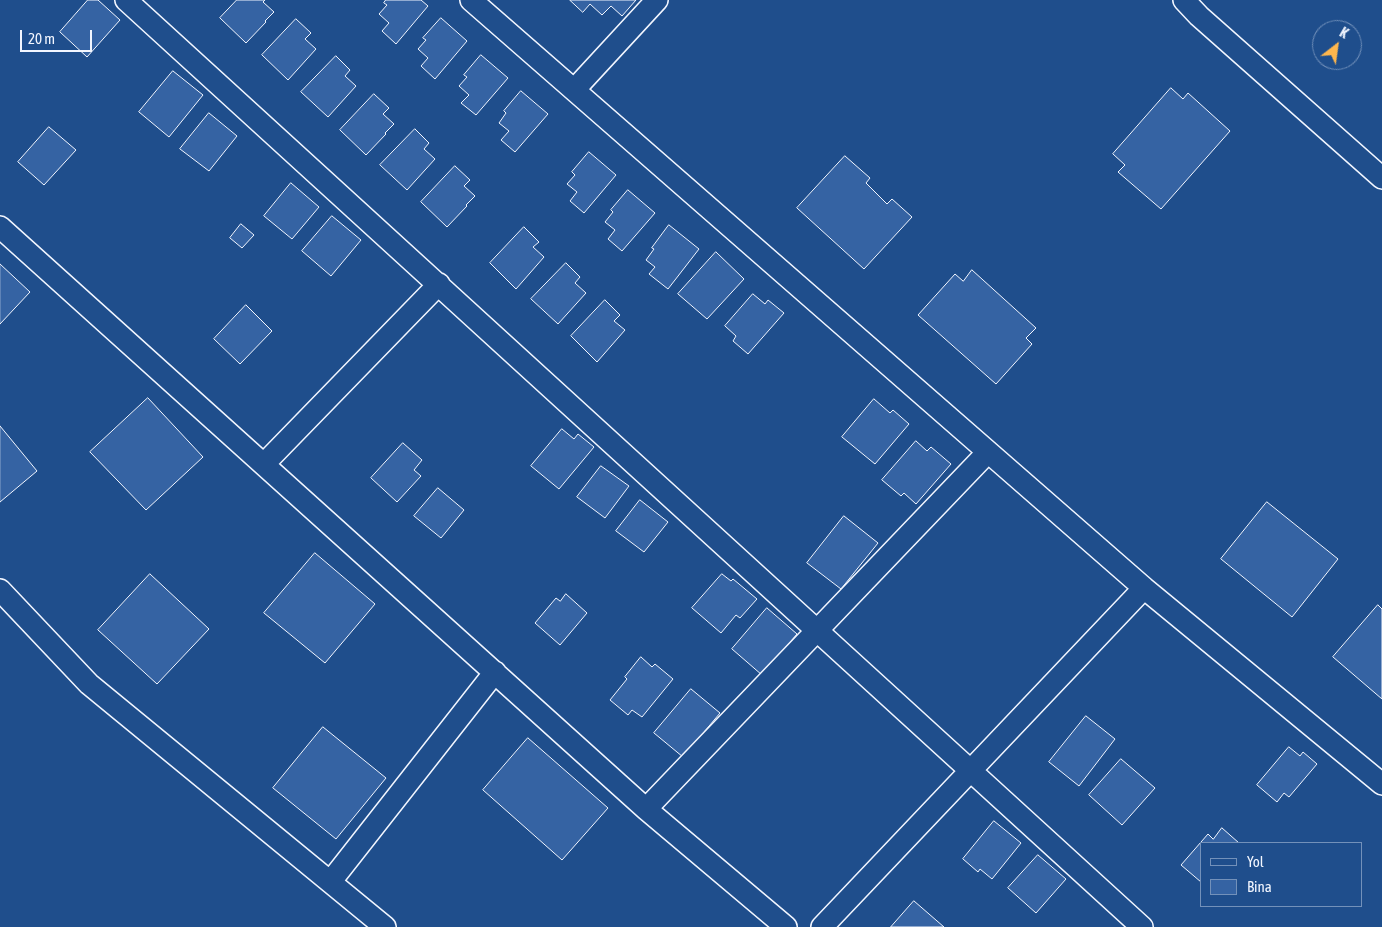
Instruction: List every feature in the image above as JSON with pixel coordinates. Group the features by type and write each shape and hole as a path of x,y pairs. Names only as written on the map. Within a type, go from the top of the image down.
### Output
{"street":[{"path":"126,0 1142,927"},
{"path":"471,0 1144,588 1382,784"},
{"path":"574,90 657,0"},
{"path":"1184,0 1199,16 1382,178"},
{"path":"0,227 646,808 786,927"},
{"path":"264,464 438,284"},
{"path":"646,808 988,452"},
{"path":"822,927 1144,588"},
{"path":"0,590 90,684 385,927"},
{"path":"331,881 495,672"}],"building":[{"path":"88,0 98,0 120,20 87,57 60,32"},
{"path":"237,0 265,0 263,2 274,12 246,43 220,18"},
{"path":"386,0 421,0 428,6 396,44 382,31 389,23 379,14 387,5 384,3"},
{"path":"570,0 636,0 622,16 611,6 602,15 590,4 583,12"},
{"path":"441,18 467,41 435,79 421,66 428,58 418,49 426,40 423,38"},
{"path":"296,19 311,33 305,39 316,49 288,80 262,55"},
{"path":"481,55 508,78 476,115 461,103 469,95 459,86 467,77 464,75"},
{"path":"336,56 350,70 345,76 356,86 328,117 301,92"},
{"path":"173,71 203,95 169,137 139,112"},
{"path":"1171,88 1183,99 1188,93 1230,131 1161,209 1118,172 1125,165 1113,154"},
{"path":"521,91 548,114 515,152 501,140 509,131 499,123 506,113 504,111"},
{"path":"374,94 389,108 383,114 394,124 366,155 340,130"},
{"path":"209,113 237,136 209,171 180,149"},
{"path":"49,127 76,150 44,185 18,162"},
{"path":"415,129 429,143 424,149 435,159 407,190 380,165"},
{"path":"589,152 616,175 584,213 570,201 577,192 567,184 575,175 572,172"},
{"path":"845,156 870,178 866,183 887,204 892,199 912,217 864,269 797,208"},
{"path":"455,166 470,180 464,186 475,196 447,227 421,202"},
{"path":"291,183 319,207 292,239 264,216"},
{"path":"628,190 655,213 622,251 608,239 615,230 605,222 613,212 611,210"},
{"path":"332,216 361,240 331,276 302,251"},
{"path":"241,224 254,235 242,248 230,238"},
{"path":"669,225 699,249 668,289 649,274 655,267 646,260 654,249 652,248"},
{"path":"524,227 539,242 533,247 544,257 516,289 490,263"},
{"path":"716,252 744,279 707,319 678,294"},
{"path":"566,263 580,277 575,283 586,293 558,324 531,299"},
{"path":"0,264 30,292 0,324"},
{"path":"972,270 1036,328 1026,338 1032,344 996,384 918,315 955,274 963,281"},
{"path":"753,294 765,304 768,300 784,313 748,354 733,341 736,336 725,326"},
{"path":"605,300 620,315 614,321 625,330 597,362 571,336"},
{"path":"246,305 272,331 240,364 214,339"},
{"path":"148,398 203,457 146,510 90,452"},
{"path":"874,399 890,413 893,410 909,424 875,464 842,437"},
{"path":"0,426 37,471 0,502"},
{"path":"562,429 574,439 578,434 594,447 559,489 531,466"},
{"path":"916,441 927,451 931,447 951,464 916,504 904,493 901,496 882,480"},
{"path":"403,443 422,460 414,470 421,476 397,502 371,478"},
{"path":"601,466 629,486 605,518 577,497"},
{"path":"438,488 464,510 441,538 414,516"},
{"path":"640,500 668,522 644,552 616,531"},
{"path":"1267,502 1338,559 1292,617 1221,559"},
{"path":"844,516 878,543 841,589 807,563"},
{"path":"315,553 375,604 325,663 264,613"},
{"path":"150,574 209,629 157,684 98,630"},
{"path":"722,574 731,581 733,579 757,599 740,618 736,615 721,633 692,608"},
{"path":"566,594 587,613 560,645 535,623 556,598 560,601"},
{"path":"1378,605 1382,609 1382,699 1333,657"},
{"path":"767,608 797,634 762,675 732,649"},
{"path":"641,657 652,667 655,664 673,679 642,717 632,710 628,715 610,700 627,679 625,677"},
{"path":"691,689 720,713 683,757 654,733"},
{"path":"1086,716 1115,739 1079,786 1049,762"},
{"path":"323,727 386,778 336,839 273,788"},
{"path":"528,738 608,808 562,860 483,790"},
{"path":"1289,747 1300,756 1303,752 1317,764 1289,797 1284,793 1277,802 1257,785"},
{"path":"1121,759 1155,788 1122,825 1089,795"},
{"path":"994,821 1021,843 992,879 980,869 978,872 963,859"},
{"path":"1222,828 1238,842 1201,842 1208,834 1213,839"},
{"path":"1200,843 1200,881 1181,865"},
{"path":"1038,855 1066,879 1036,913 1008,888"},
{"path":"914,901 944,927 891,927"}]}
